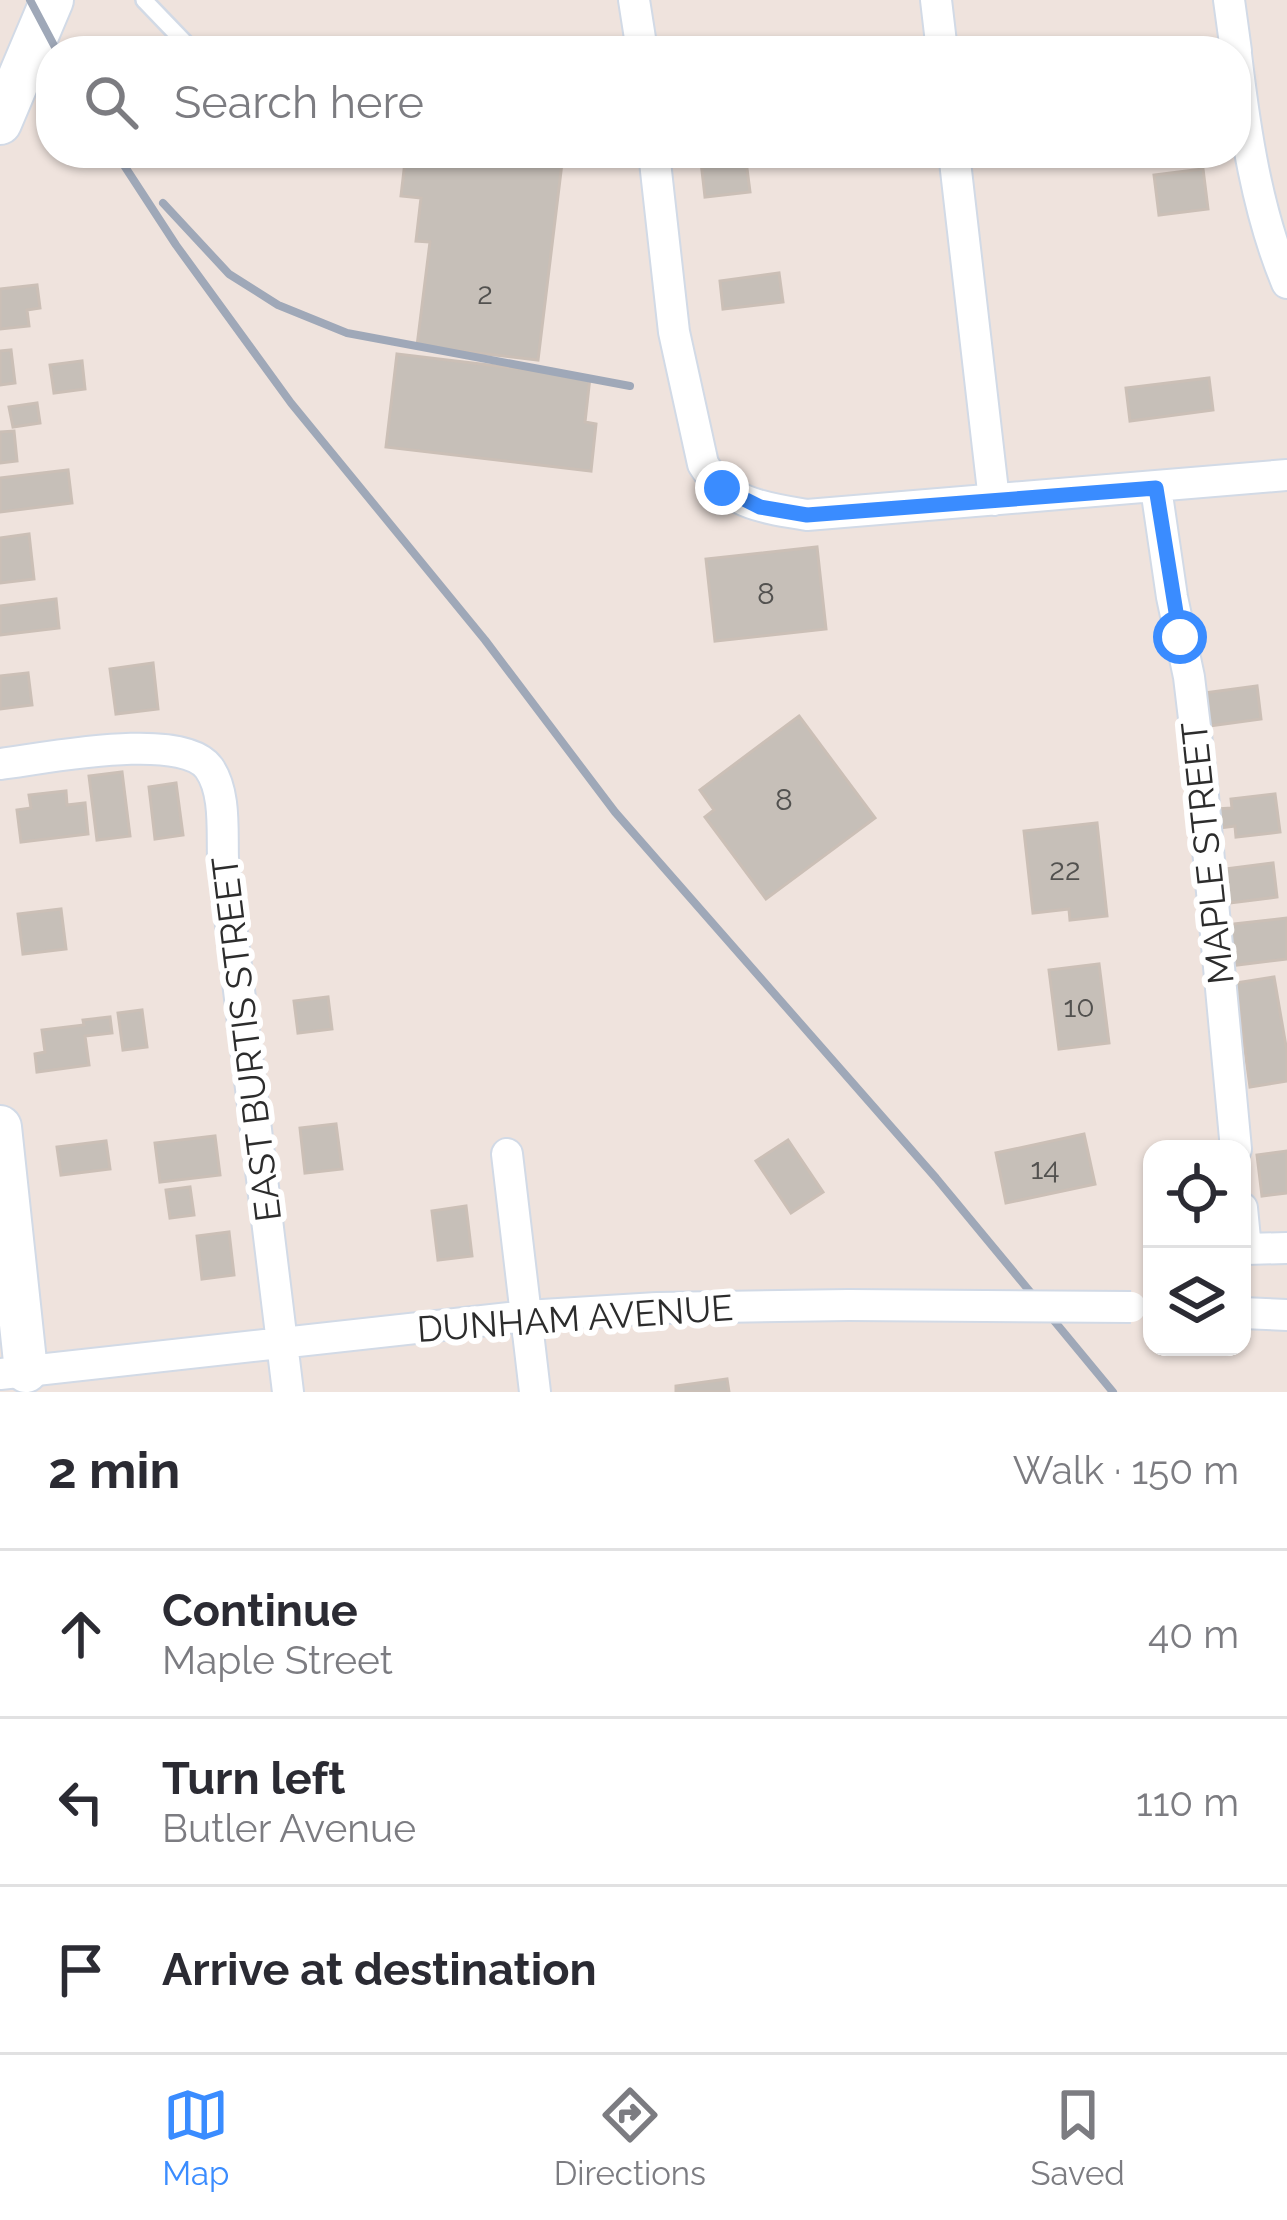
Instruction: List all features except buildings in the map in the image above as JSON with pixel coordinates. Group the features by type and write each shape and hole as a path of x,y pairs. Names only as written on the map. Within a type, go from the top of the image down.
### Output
{"street":[{"path":"37,36 52,0"},
{"path":"634,0 640,36"},
{"path":"936,0 940,36"},
{"path":"1229,0 1234,36"},
{"path":"0,123 36,38"},
{"path":"1251,149 1271,244 1287,283"},
{"path":"656,168 674,332 703,464 722,488 760,507 807,515 1287,476"},
{"path":"956,168 994,500"},
{"name":"MAPLE STREET","path":"1156,488 1197,741 1235,1140"},
{"name":"EAST BURTIS STREET","path":"0,764 142,747 183,751 208,765 220,793 288,1392"},
{"path":"0,1127 18,1379"},
{"path":"507,1154 535,1392"},
{"path":"1246,1248 1287,1248"},
{"name":"DUNHAM AVENUE","path":"18,1379 526,1316 849,1305 1141,1307"},
{"path":"1251,1313 1287,1315"}],"lane":[{"path":"144,0 179,36"}],"railway":[{"path":"30,0 49,36"},
{"path":"126,168 291,403 485,640 615,812 936,1178 1113,1392"},
{"path":"163,203 229,274 278,305 347,333 630,386"}],"route":[{"path":"722,488 760,507 807,515 1156,488 1180,637"}]}
